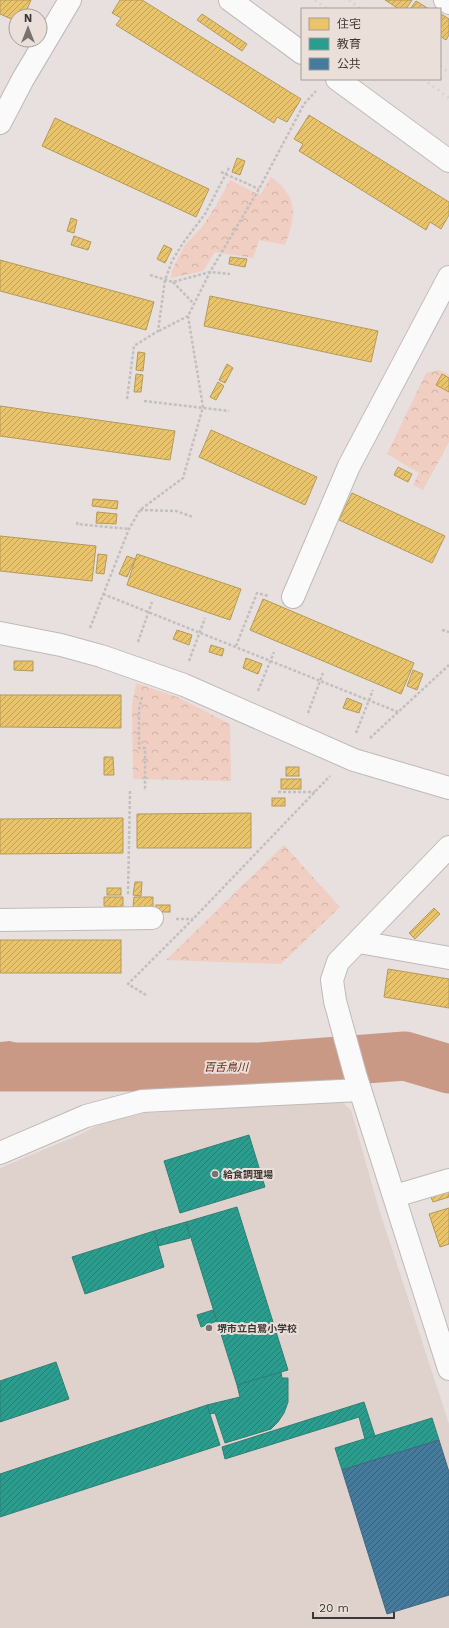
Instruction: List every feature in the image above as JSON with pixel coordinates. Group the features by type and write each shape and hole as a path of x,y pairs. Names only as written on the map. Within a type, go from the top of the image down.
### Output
{"street":[{"path":"0,123 23,79 70,0"},
{"path":"230,0 301,52"},
{"path":"445,0 449,3"},
{"path":"339,80 449,161"},
{"path":"293,597 349,466 449,277"},
{"path":"0,633 61,645 101,656 184,685 354,760 449,788"},
{"path":"449,847 359,942 338,962 332,980 335,1000 357,1082 395,1196 449,1369"},
{"path":"0,920 152,918"},
{"path":"359,942 449,958"},
{"path":"0,1153 86,1116 142,1101 357,1082"},
{"path":"395,1196 449,1180"}],"path":[{"path":"89,630 129,529 140,510 183,478 203,407 188,316 210,272 259,189 304,104 318,89"},
{"path":"158,331 165,280 176,255 183,243 205,214 230,166"},
{"path":"221,172 259,189"},
{"path":"150,275 173,282 210,272 230,274"},
{"path":"173,282 194,304"},
{"path":"127,399 134,346 158,331 188,316"},
{"path":"144,401 229,411"},
{"path":"140,510 176,511 192,517"},
{"path":"78,522 77,524 129,529"},
{"path":"236,646 257,593 289,602 293,597"},
{"path":"103,594 398,712"},
{"path":"136,646 152,602"},
{"path":"187,665 205,618"},
{"path":"442,630 449,632"},
{"path":"256,696 274,652"},
{"path":"370,739 449,665"},
{"path":"306,717 323,673"},
{"path":"353,739 373,690"},
{"path":"142,696 139,710 139,748 145,748 145,791"},
{"path":"146,995 128,984 331,776"},
{"path":"128,919 130,791"},
{"path":"278,792 316,792"}],"shaded area":[{"name":"堺市立白鷺小学校","path":"342,1102 351,1110 378,1206 449,1424 449,1628 0,1628 0,1168 79,1135 100,1124 143,1113"}],"green space":[{"path":"271,177 287,192 293,208 289,235 285,245 259,240 253,258 215,252 203,271 171,278 172,270 185,245 202,227 230,180 260,195"},
{"path":"439,370 449,375 449,442 423,490 413,485 419,473 387,454 426,373"},
{"path":"136,683 177,697 230,724 231,781 133,779 132,706"},
{"path":"284,845 340,907 281,964 166,960"}],"water":[{"path":"10,1041 67,1058 134,1063 134,1072 113,1073 70,1080 6,1080 0,1086 0,1042"}],"building: 住宅":[{"path":"0,0 31,0 28,8 8,8 8,18 0,14"},
{"path":"120,0 142,0 301,99 287,122 277,117 274,123 116,25 121,18 112,13"},
{"path":"385,0 412,0 407,8 397,8"},
{"path":"416,1 427,8 411,8"},
{"path":"202,14 247,44 242,51 197,20"},
{"path":"441,14 449,19 449,35 446,40 441,37"},
{"path":"309,115 449,202 449,215 441,229 430,222 426,230 299,151 303,144 294,139"},
{"path":"55,118 209,189 196,217 42,146"},
{"path":"237,158 245,161 240,175 232,172"},
{"path":"71,218 77,220 74,233 67,231"},
{"path":"74,236 91,242 88,250 71,245"},
{"path":"164,245 172,249 165,263 157,259"},
{"path":"230,257 247,259 245,267 229,264"},
{"path":"0,260 154,302 146,330 0,291"},
{"path":"210,296 378,331 371,362 204,326"},
{"path":"138,352 145,353 143,371 136,370"},
{"path":"227,364 233,368 225,383 219,380"},
{"path":"136,374 143,375 141,392 134,392"},
{"path":"442,374 449,378 449,392 436,385"},
{"path":"218,382 224,386 216,400 210,397"},
{"path":"0,406 175,431 170,460 0,436"},
{"path":"211,430 317,477 305,505 199,457"},
{"path":"398,467 412,474 408,482 394,475"},
{"path":"352,493 445,536 432,563 339,520"},
{"path":"93,499 118,501 117,509 92,506"},
{"path":"97,512 117,514 116,524 96,523"},
{"path":"0,536 96,546 92,581 0,571"},
{"path":"98,554 107,555 104,574 96,573"},
{"path":"137,554 241,589 230,620 127,585"},
{"path":"127,556 135,559 127,577 119,574"},
{"path":"263,599 414,663 401,694 250,630"},
{"path":"177,630 192,635 189,645 173,639"},
{"path":"211,645 224,649 222,656 209,652"},
{"path":"246,658 262,664 258,674 243,668"},
{"path":"14,661 33,661 33,671 14,670"},
{"path":"413,670 423,674 417,690 407,686"},
{"path":"0,695 121,695 121,728 0,727"},
{"path":"347,698 362,704 359,713 343,708"},
{"path":"104,757 113,757 114,775 104,775"},
{"path":"286,767 299,767 299,776 286,776"},
{"path":"281,779 301,779 301,789 281,789"},
{"path":"272,798 285,798 285,806 272,806"},
{"path":"251,813 251,848 137,848 137,814"},
{"path":"123,818 123,853 0,854 0,819"},
{"path":"135,882 142,882 141,896 133,895"},
{"path":"107,888 121,888 121,895 107,895"},
{"path":"104,897 123,897 123,907 104,906"},
{"path":"134,897 153,897 153,907 133,907"},
{"path":"156,905 170,905 170,912 156,912"},
{"path":"434,908 440,914 415,939 409,933"},
{"path":"0,940 121,940 121,973 0,973"},
{"path":"388,969 449,979 449,1008 384,997"},
{"path":"449,1190 449,1197 433,1202 430,1195"},
{"path":"449,1208 449,1244 440,1247 429,1214"}],"building: 教育":[{"name":"給食調理場","path":"249,1135 265,1187 180,1213 164,1161"},
{"path":"237,1207 288,1370 237,1385 186,1222"},
{"path":"186,1222 190,1238 158,1246 154,1231"},
{"path":"154,1231 164,1267 85,1294 72,1257"},
{"path":"213,1310 217,1321 201,1327 197,1315"},
{"path":"56,1362 69,1399 0,1422 0,1381"},
{"path":"281,1372 282,1378 288,1378 288,1402 284,1413 278,1422 271,1429 225,1443 215,1413 210,1414 207,1405 240,1397 237,1385"},
{"path":"364,1402 375,1436 365,1439 359,1417 225,1459 222,1447"},
{"path":"207,1405 220,1445 0,1517 0,1474"},
{"path":"432,1418 439,1440 342,1470 335,1448"}],"building: 公共":[{"path":"439,1440 449,1472 449,1595 387,1614 342,1470"}],"waterway":[{"name":"百舌鳥川","path":"0,1067 260,1067 405,1056 449,1069"}],"railway":[{"path":"315,0 326,8"},
{"path":"349,0 360,8"},
{"path":"441,67 449,73"},
{"path":"424,80 449,98"}],"place":[{"name":"給食調理場","path":"215,1174"},
{"name":"堺市立白鷺小学校","path":"209,1328"}]}
